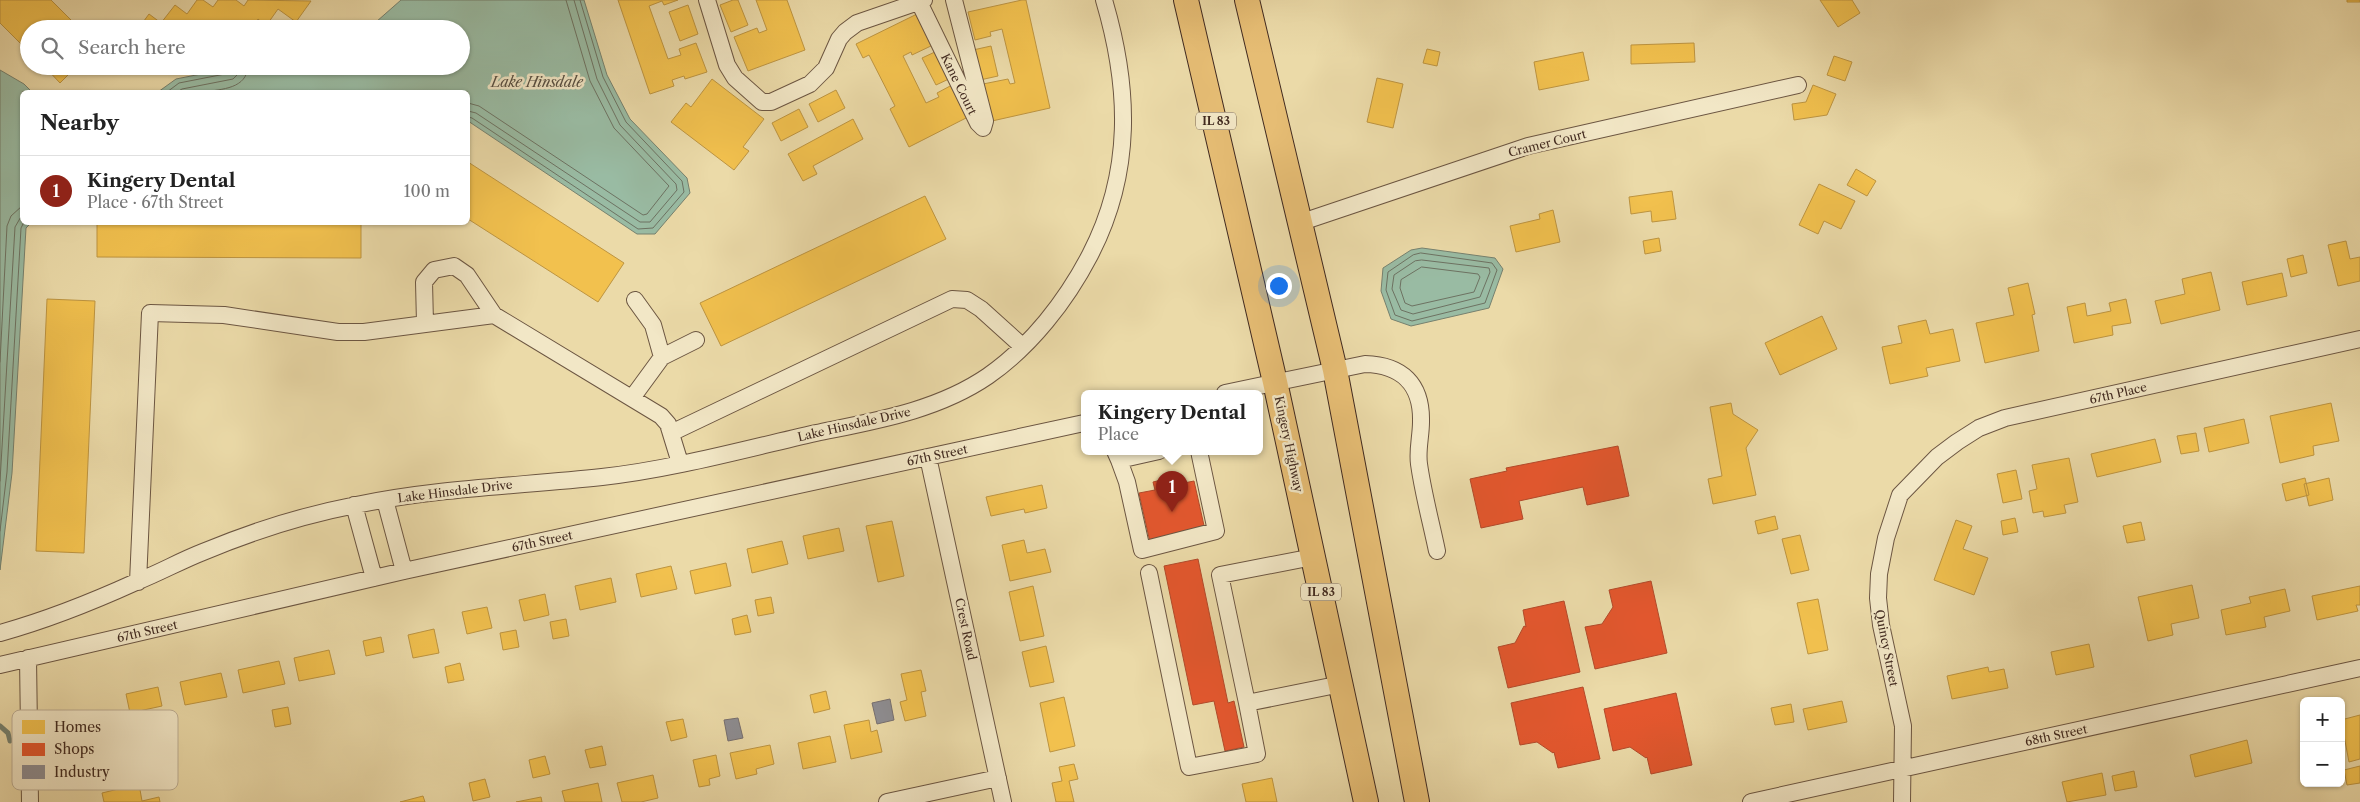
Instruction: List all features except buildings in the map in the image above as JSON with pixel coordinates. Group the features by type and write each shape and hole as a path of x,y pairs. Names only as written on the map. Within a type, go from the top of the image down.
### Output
{"highway":[{"name":"Kingery Highway","path":"1186,0 1275,382 1366,802"},
{"path":"1247,0 1302,222 1336,370 1417,802"}],"street":[{"path":"707,0 726,65 735,78 762,102 771,102 810,84 826,68 839,39 858,23 922,1"},
{"name":"Kane Court","path":"922,1 978,123 983,128 985,122 954,0"},
{"name":"Lake Hinsdale Drive","path":"0,634 70,611 203,552 296,520 354,505 385,500 476,487 604,477 680,463 906,414 987,376 1022,346 1057,310 1079,276 1110,211 1120,168 1125,122 1113,29 1104,0"},
{"name":"Cramer Court","path":"1302,222 1528,146 1798,85"},
{"path":"425,323 424,282 434,270 454,266 467,275 494,315 661,416 668,424 680,463"},
{"path":"671,433 952,299 967,300 981,309 1022,346"},
{"path":"635,300 653,325 662,357"},
{"path":"138,582 150,313 224,315 338,332 364,332 494,315"},
{"name":"67th Place","path":"1900,496 1937,458 1957,442 1979,428 2005,418 2360,339"},
{"path":"632,398 662,357 696,340"},
{"path":"1239,390 1365,364 1381,365 1396,370 1406,377 1413,387 1421,411 1419,464 1437,551"},
{"name":"67th Street","path":"0,665 404,571 1081,424"},
{"path":"1117,455 1127,482 1142,550 1216,531 1200,455"},
{"name":"Crest Road","path":"928,456 1003,802"},
{"name":"Quincy Street","path":"1900,496 1882,554 1878,598 1881,625 1903,726 1902,802"},
{"name":"Lake Hinsdale Drive","path":"385,500 404,571"},
{"path":"354,505 374,578"},
{"path":"1149,572 1189,767 1257,754 1220,576 1313,557"},
{"path":"28,658 29,710"},
{"name":"68th Street","path":"1751,802 2360,668"},
{"path":"1247,704 1341,684"},
{"path":"887,802 998,778"}],"water":[{"name":"Lake Hinsdale","path":"401,0 584,0 607,75 630,119 687,178 690,193 655,234 637,234 470,122 470,90 161,90 176,79 196,75 470,75 470,20 378,20"},
{"path":"0,70 24,84 30,90 20,90 20,225 29,225 26,228 12,473 0,570"},
{"path":"1422,248 1495,258 1503,269 1489,308 1411,326 1391,319 1381,291 1383,268 1411,250"}],"waterway":[{"path":"0,726 8,733 10,741"}],"place":[{"name":"Kingery Dental","path":"1172,512"}]}
